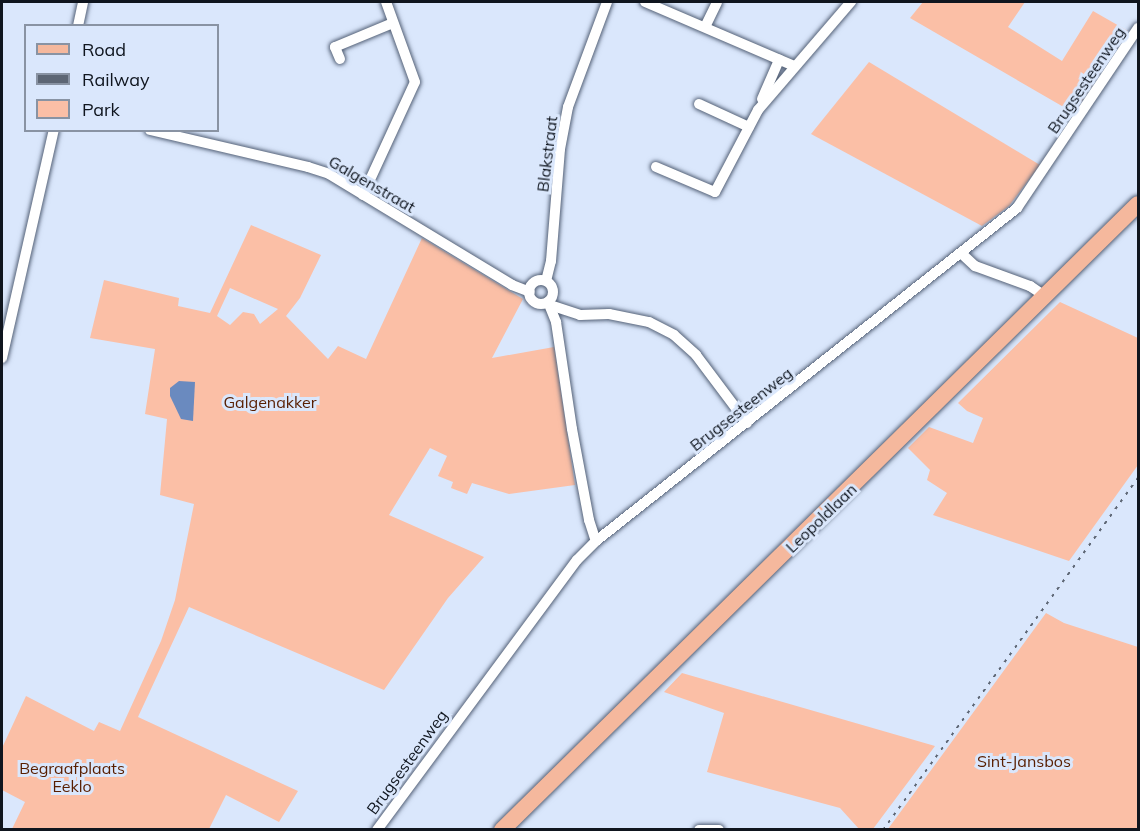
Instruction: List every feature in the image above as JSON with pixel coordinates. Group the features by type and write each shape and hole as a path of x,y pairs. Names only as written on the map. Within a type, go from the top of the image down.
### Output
{"main road":[{"name":"Leopoldlaan","path":"502,830 1138,204"}],"street":[{"path":"78,24 83,2"},
{"path":"363,195 415,82 386,2"},
{"name":"Blakstraat","path":"546,281 551,261 560,149 568,107 607,2"},
{"path":"645,2 706,26 794,66"},
{"path":"706,26 717,2"},
{"path":"758,110 851,2"},
{"path":"340,59 336,46 393,23"},
{"name":"Brugsesteenweg","path":"377,830 565,574 596,541 962,254 1017,208 1138,28"},
{"path":"656,167 715,192 758,110 779,60"},
{"path":"699,104 749,127"},
{"path":"2,358 54,132"},
{"name":"Galgenstraat","path":"159,132 308,167 328,174 512,285 530,292"},
{"path":"962,254 975,266 1030,286 1045,296"},
{"path":"596,541 585,498 558,335 549,303 553,290 546,281 537,281 530,292 536,302 549,303 575,314 609,314 649,322 674,335 696,355 747,423"},
{"path":"699,830 719,830"}],"green space":[{"path":"923,2 1025,2 1008,27 1062,61 1093,11 1128,31 1074,113 910,18"},
{"path":"869,62 1040,165 1009,206 982,226 811,134"},
{"path":"251,225 321,255 300,298 286,316 328,359 338,346 366,359 422,238 523,299 492,358 554,347 575,485 509,494 472,483 467,494 451,488 453,482 438,476 447,456 430,448 389,515 484,557 448,598 384,690 189,607 138,717 298,791 279,822 226,795 209,829 12,829 25,802 2,790 2,748 26,696 94,731 99,722 120,731 161,641 175,600 194,504 160,495 167,419 145,414 155,349 90,338 104,280 179,298 178,306 210,313","holes":["230,288 278,309 260,324 254,314 243,312 230,325 217,316"]},
{"path":"1060,302 1138,338 1138,465 1069,561 933,515 947,493 927,480 930,470 908,448 929,427 973,443 983,418 967,411 958,403"},
{"name":"Sint-Jansbos","path":"1046,613 1064,623 1138,647 1138,829 888,829"},
{"name":"Sint-Jansbos","path":"682,673 935,746 873,829 859,829 840,808 707,772 724,713 664,692"}],"water":[{"path":"179,381 195,382 193,421 181,419 170,396 170,388"}],"railway":[{"path":"883,830 1138,478"}],"park label":[{"name":"Galgenakker","path":"270,402"},
{"name":"Begraafplaats Eeklo","path":"72,777"}]}
